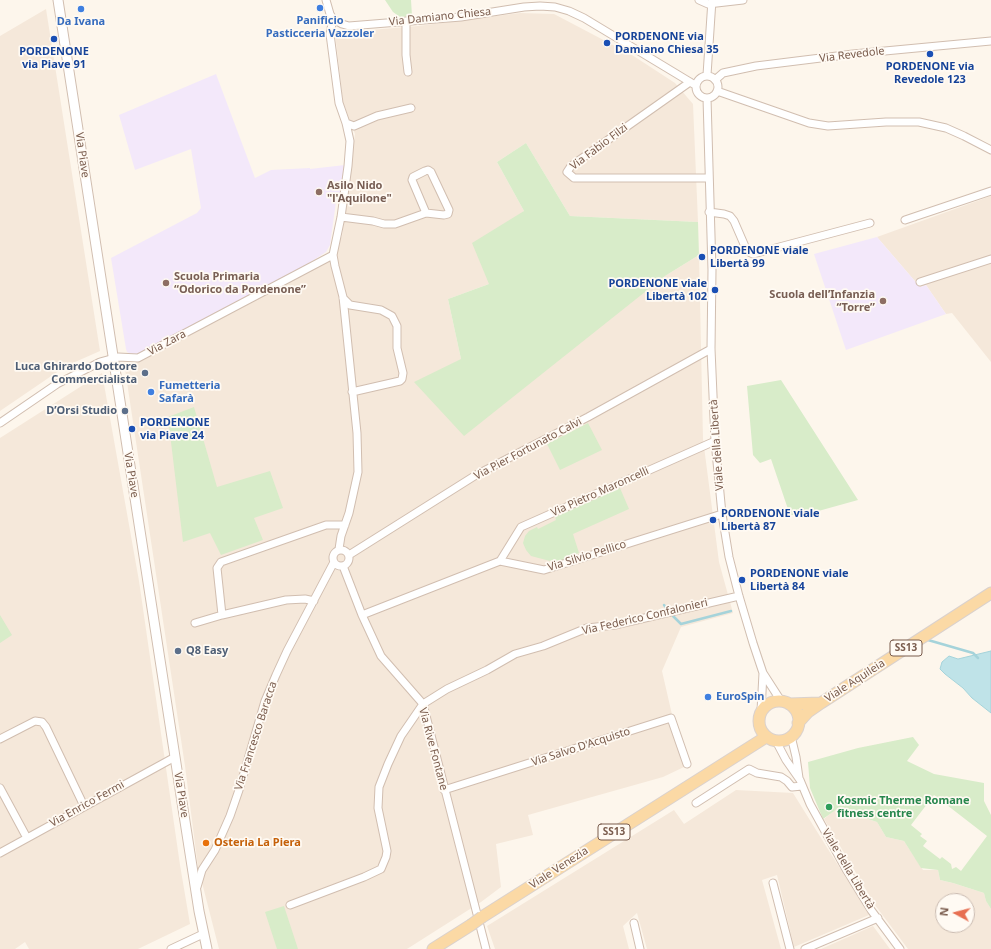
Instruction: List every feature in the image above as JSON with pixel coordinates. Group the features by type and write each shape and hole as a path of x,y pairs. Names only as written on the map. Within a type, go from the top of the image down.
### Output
{"main road":[{"name":"Viale Aquileia","path":"791,736 797,728 798,723 808,712 991,593"},
{"path":"785,702 793,707 797,714 798,723"},
{"name":"Viale Aquileia","path":"762,711 770,703 821,703"},
{"name":"SS13","path":"759,726 759,718 762,711"},
{"path":"759,726 771,739"},
{"name":"Viale Venezia","path":"747,748 759,726"},
{"name":"SS13","path":"771,739 784,740 791,736"},
{"name":"Viale Venezia","path":"433,949 747,748 771,739"}],"street":[{"name":"Via Piave","path":"58,0 196,891 207,949"},
{"path":"326,0 333,19 330,34 339,103 350,141 341,217 333,255 343,297 357,432 358,472 355,492 345,526 340,536 339,549 333,554 334,562 343,566 349,560 349,555 345,550 339,549"},
{"path":"699,0 708,4 712,2 743,0"},
{"path":"708,76 712,2"},
{"name":"Via Damiano Chiesa","path":"333,19 349,26 406,22 524,7 555,7 569,11 584,18 693,84"},
{"path":"406,22 406,55 408,72"},
{"name":"Via Revedole","path":"715,80 723,73 756,66 991,41"},
{"path":"708,76 715,80 717,84 717,91 713,96 706,98 698,94 693,84 700,78 708,76"},
{"name":"Via Fabio Filzi","path":"693,84 570,166 567,172 574,178 708,178"},
{"path":"717,91 809,123 828,126 886,122 919,122 946,128 991,150"},
{"name":"Viale della Libertà","path":"706,98 712,270 711,349 715,440 722,514 729,557 739,596 763,673 762,711"},
{"path":"346,123 354,126 377,116 411,108"},
{"path":"341,217 384,224 395,224 426,213 448,214 449,210 431,172 428,170 425,170 412,180 426,213"},
{"path":"905,220 991,191"},
{"path":"709,212 730,216 734,221 747,251 753,254 870,223"},
{"name":"Via Zara","path":"0,423 57,384 100,362 114,358 138,358 333,255"},
{"path":"920,282 991,259"},
{"path":"343,297 350,305 381,310 392,316 397,326 397,348 403,373 400,381 352,392"},
{"name":"Via Pier Fortunato Calvi","path":"349,555 476,475 588,417 711,349"},
{"name":"Via Pietro Maroncelli","path":"500,561 521,527 715,440"},
{"name":"Via Silvio Pellico","path":"500,561 544,570 722,514"},
{"path":"222,614 217,568 221,562 326,525 345,526"},
{"path":"362,615 500,561"},
{"name":"Via Francesco Baracca","path":"196,891 198,878 215,850 230,816 265,701 287,651 334,562"},
{"name":"Via Rive Fontane","path":"343,566 380,656 423,704 486,949"},
{"name":"Via Federico Confalonieri","path":"423,704 515,654 543,646 587,628 615,625 739,596"},
{"path":"196,623 222,614 286,600 305,599 314,601"},
{"name":"Viale della Libertà","path":"763,673 785,702"},
{"path":"290,905 364,877 381,869 385,863 387,851 378,808 379,787 388,764 402,736 423,704"},
{"name":"Via Salvo D'Acquisto","path":"444,790 671,718 687,764"},
{"path":"0,739 35,721 42,722 46,727 84,806"},
{"name":"Viale della Libertà","path":"791,736 801,783"},
{"name":"Viale della Libertà","path":"771,739 801,783 810,804 847,871 900,949"},
{"name":"Via Enrico Fermi","path":"0,853 175,757"},
{"path":"696,803 748,769 757,773 781,777 792,787 801,783"},
{"path":"0,788 27,838"},
{"path":"773,883 790,949"},
{"path":"805,949 878,918"},
{"path":"634,923 640,949"},
{"path":"171,949 203,934"}],"shaded area":[{"path":"46,9 100,351 66,366 0,411 0,36"},
{"path":"520,13 554,14 632,55 675,83 693,104 698,222 570,216 526,143 497,162 524,211 489,284 448,299 461,359 665,276 699,255 703,439 719,562 733,613 681,627 662,671 684,767 663,777 528,815 533,835 496,844 501,887 481,902 407,949 219,949 198,867 185,766 125,369 323,264 342,236 355,134 343,102 335,33 418,26"},
{"path":"216,74 255,178 271,170 310,169 345,165 341,199 336,202 330,245 326,252 303,267 137,355 133,355 127,352 126,349 111,258 197,213 201,208 191,149 135,170 119,115"},
{"path":"991,196 991,362 952,313 946,314 926,285 920,287 877,237"},
{"name":"Scuola dell’Infanzia “Torre”","path":"877,237 920,287 926,285 946,314 846,350 814,254"},
{"path":"102,373 139,581 180,865 190,924 138,949 29,949 25,942 15,949 0,949 0,438"},
{"path":"736,790 793,793 869,915 794,947 777,875 762,880 781,949 647,949 637,913 623,926 629,949 495,949 487,926 674,810 684,824"},
{"path":"836,809 877,822 886,837 904,841 923,870 938,870 940,880 984,893 986,901 991,909 991,949 908,949 875,905 824,819"},
{"path":"873,926 890,949 821,949"}],"green space":[{"path":"385,0 411,0 412,16 400,17 393,12"},
{"path":"526,143 570,216 698,222 699,255 665,276 464,436 414,382 461,359 448,299 489,284 472,243 524,211 497,162"},
{"path":"781,380 858,500 804,515 790,515 771,459 760,463 753,455 747,386"},
{"path":"194,407 217,487 270,471 283,508 254,518 263,540 221,555 210,533 183,542 168,417"},
{"path":"588,423 602,450 560,470 547,444"},
{"path":"620,488 629,509 573,534 579,553 562,561 550,561 531,556 526,550 523,543 525,536 529,531 537,527 538,529 556,520 555,517"},
{"path":"0,615 12,635 0,643"},
{"path":"913,737 919,745 907,761 934,774 984,783 984,801 991,815 991,909 986,901 984,893 940,880 938,870 921,868 904,841 886,837 877,822 837,809 823,819 810,788 808,762 858,748","holes":["934,795 987,836 961,871 956,867 952,869 951,864 942,857 940,859 923,846 927,841 920,836 922,834 911,825"]},
{"path":"284,906 298,949 277,949 265,912"}],"water":[{"path":"991,651 991,713 940,669 942,662 949,656 958,659"}],"waterway":[{"path":"664,605 667,609"},
{"path":"673,616 681,624 731,611"},
{"path":"928,640 973,653 978,658"}],"place":[{"name":"Panificio Pasticceria Vazzoler","path":"320,8"},
{"name":"Da Ivana","path":"81,9"},
{"name":"PORDENONE via Piave 91","path":"54,39"},
{"name":"PORDENONE via Damiano Chiesa 35","path":"607,43"},
{"name":"PORDENONE via Revedole 123","path":"930,54"},
{"name":"Asilo Nido \"l'Aquilone\"","path":"319,192"},
{"name":"PORDENONE viale Libertà 99","path":"702,257"},
{"name":"Scuola Primaria “Odorico da Pordenone”","path":"166,283"},
{"name":"PORDENONE viale Libertà 102","path":"715,290"},
{"name":"Scuola dell’Infanzia “Torre”","path":"883,301"},
{"name":"Luca Ghirardo Dottore Commercialista","path":"145,373"},
{"name":"Fumetteria Safarà","path":"151,392"},
{"name":"D’Orsi Studio","path":"125,411"},
{"name":"PORDENONE via Piave 24","path":"132,429"},
{"name":"PORDENONE viale Libertà 87","path":"713,520"},
{"name":"PORDENONE viale Libertà 84","path":"742,580"},
{"name":"Q8 Easy","path":"178,651"},
{"name":"EuroSpin","path":"708,697"},
{"name":"Kosmic Therme Romane fitness centre","path":"829,807"},
{"name":"Osteria La Piera","path":"206,843"}]}
